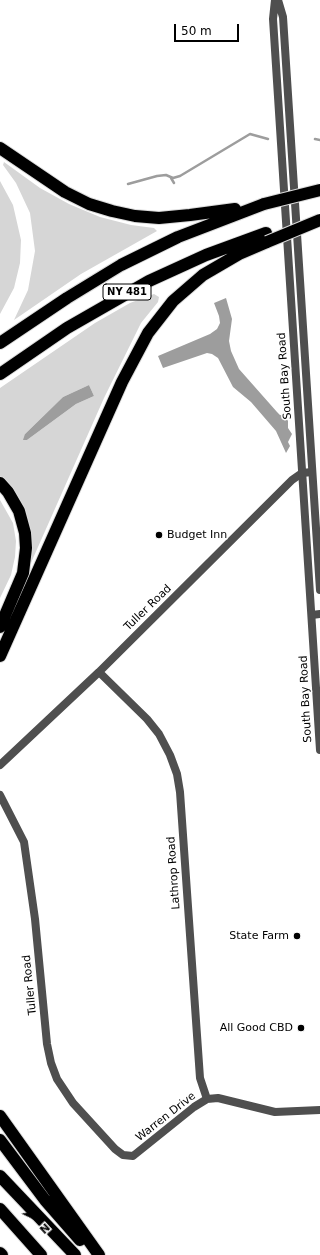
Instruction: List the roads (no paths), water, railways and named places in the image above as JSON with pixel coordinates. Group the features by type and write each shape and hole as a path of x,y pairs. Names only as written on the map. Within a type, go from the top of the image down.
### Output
{"highway":[{"path":"0,148 65,192 95,206 124,214 147,217 174,217 264,204"},
{"name":"NY 481","path":"0,343 87,285 142,254 207,225 264,204 320,190"},
{"name":"NY 481","path":"0,374 67,328 149,280 206,255 267,238 320,220"},
{"path":"0,656 122,382 148,332 173,301 203,275 267,238"},
{"path":"0,483 8,492 19,511 25,533 26,548 23,573 0,627"},
{"path":"0,1116 99,1255"},
{"path":"0,1140 49,1204 95,1255"},
{"path":"0,1176 74,1255"},
{"path":"0,1209 40,1255"}],"street":[{"name":"South Bay Road","path":"277,0 283,17 320,590"},
{"name":"South Bay Road","path":"277,0 273,19 302,473 316,615 320,750"},
{"path":"302,473 312,472"},
{"name":"Tuller Road","path":"0,765 99,672 292,480 302,473"},
{"name":"Lathrop Road","path":"99,672 147,719 159,734 170,755 177,774 200,1078 207,1099"},
{"name":"Tuller Road","path":"0,795 24,842 33,904 51,1063 57,1079 73,1103 114,1149 120,1153"},
{"name":"Warren Drive","path":"120,1153 133,1156 194,1107 207,1099 218,1098 275,1112 320,1110"}],"waterway":[{"path":"128,184 157,176 166,175 173,178 180,176 250,134 268,139"},
{"path":"315,139 320,140"},
{"path":"171,178 174,183"}],"place":[{"name":"Budget Inn","path":"159,535"},
{"name":"State Farm","path":"297,936"},
{"name":"All Good CBD","path":"301,1028"}]}
